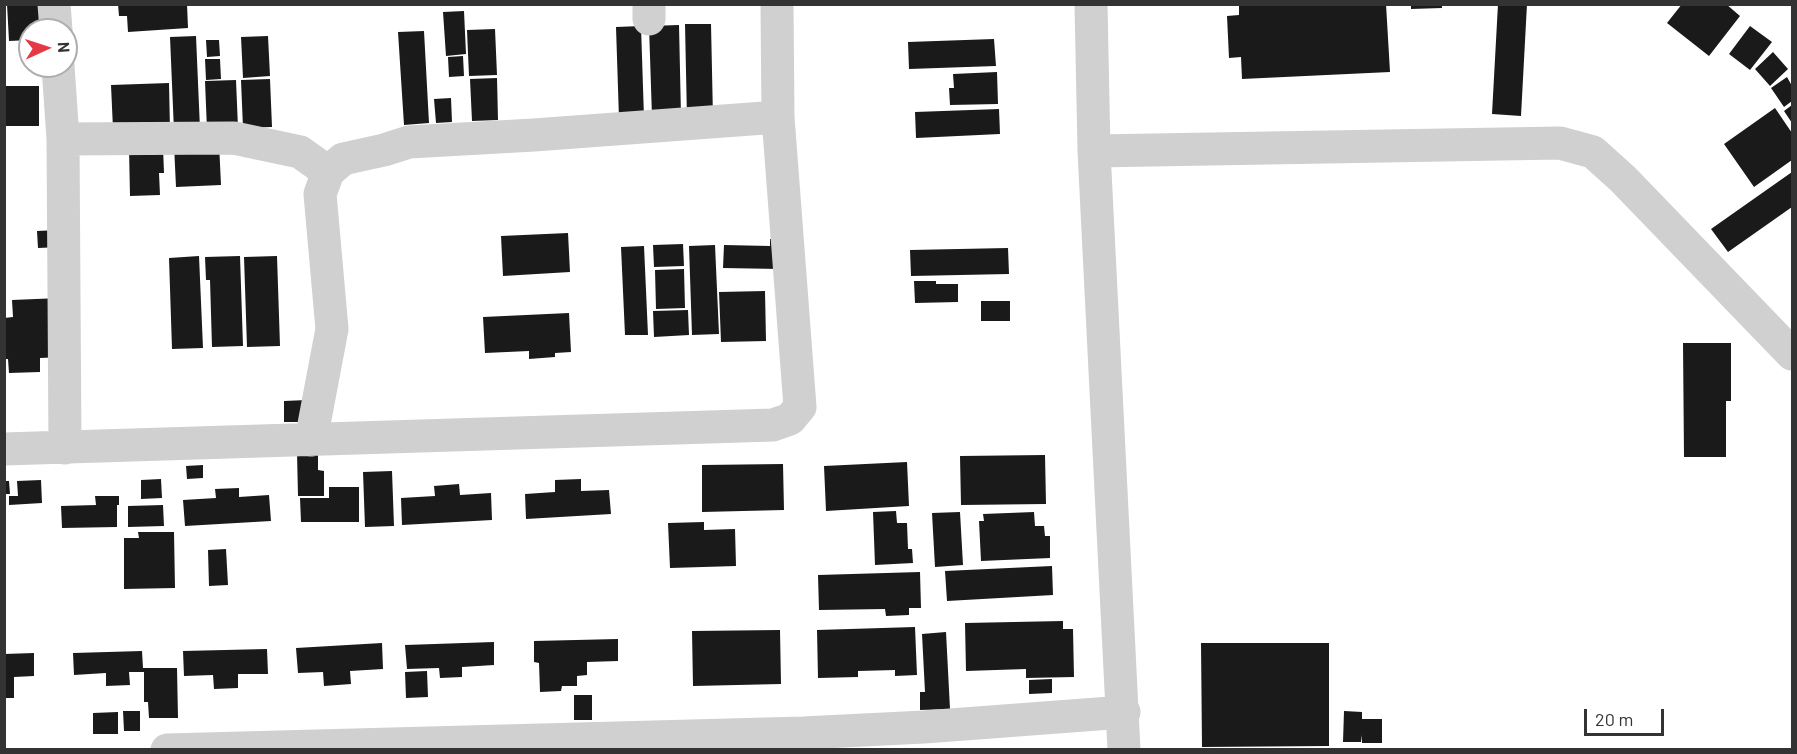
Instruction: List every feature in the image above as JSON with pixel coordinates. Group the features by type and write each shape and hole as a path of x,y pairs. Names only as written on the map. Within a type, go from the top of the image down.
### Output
{"street":[{"path":"4,449 773,424 790,419 800,407 778,117 777,4"},
{"path":"1091,4 1094,151 1124,712 1124,750"},
{"path":"59,78 63,139 65,448"},
{"path":"311,440 332,329 320,194 328,172 343,159 409,142 778,117"},
{"path":"63,139 234,138 300,152 328,172"},
{"path":"1094,151 1560,143 1593,152 1623,178 1792,354"},
{"path":"167,750 803,741 924,728 1124,712"}],"building":[{"path":"7,4 44,4 45,18 18,18 18,41 9,41"},
{"path":"118,4 187,4 188,28 128,32 127,16 119,16"},
{"path":"1239,4 1386,4 1390,72 1242,79 1241,57 1229,58 1227,16 1239,15"},
{"path":"1411,4 1442,4 1442,8 1411,9"},
{"path":"1498,4 1527,4 1521,116 1492,114"},
{"path":"1682,4 1726,4 1740,16 1709,56 1667,23"},
{"path":"464,11 466,54 446,56 443,12"},
{"path":"685,24 711,24 713,118 687,119"},
{"path":"679,25 681,116 652,117 649,26"},
{"path":"641,26 644,118 619,119 616,27"},
{"path":"1750,26 1772,42 1750,70 1729,54"},
{"path":"495,29 497,75 469,76 467,30"},
{"path":"424,31 429,123 404,125 398,32"},
{"path":"196,36 200,129 174,131 170,37"},
{"path":"268,36 270,76 243,78 241,37"},
{"path":"994,39 996,66 909,69 908,42"},
{"path":"206,40 219,40 220,56 207,57"},
{"path":"1773,52 1788,69 1770,86 1755,69"},
{"path":"463,56 464,76 449,77 448,57"},
{"path":"205,59 220,59 221,79 206,80"},
{"path":"997,72 998,104 950,105 949,88 954,88 953,74"},
{"path":"1787,77 1792,86 1792,101 1784,107 1771,88"},
{"path":"497,78 498,120 472,121 470,79"},
{"path":"270,79 272,127 243,128 241,80"},
{"path":"236,80 238,128 207,130 205,81"},
{"path":"169,83 170,131 113,129 111,85"},
{"path":"4,86 39,86 39,126 4,126"},
{"path":"451,98 452,122 436,123 434,99"},
{"path":"1792,105 1792,123 1784,111"},
{"path":"1775,108 1792,133 1792,160 1754,187 1724,144"},
{"path":"999,109 1000,134 916,138 915,112"},
{"path":"219,143 221,185 176,187 174,145"},
{"path":"163,147 164,173 159,173 160,195 130,196 129,148"},
{"path":"1792,172 1792,207 1728,252 1711,229"},
{"path":"59,230 60,247 38,248 37,231"},
{"path":"568,233 570,272 503,276 501,236"},
{"path":"770,239 780,239 780,269 723,268 724,245 770,246"},
{"path":"683,244 684,266 654,267 653,245"},
{"path":"715,245 719,334 692,335 689,246"},
{"path":"644,246 648,335 625,335 621,247"},
{"path":"1008,248 1009,274 911,276 910,250"},
{"path":"199,256 203,348 172,349 169,258"},
{"path":"240,256 243,346 212,347 210,280 206,280 205,257"},
{"path":"277,256 280,346 247,347 244,257"},
{"path":"684,269 685,308 656,309 655,270"},
{"path":"914,281 958,284 958,302 915,303"},
{"path":"765,291 766,341 721,342 719,292"},
{"path":"60,298 63,357 40,358 40,372 9,373 8,359 4,359 4,318 13,317 12,300"},
{"path":"981,301 1010,301 1010,321 981,321"},
{"path":"688,310 689,335 654,337 653,311"},
{"path":"569,313 571,352 555,353 555,357 529,359 529,351 485,353 483,317"},
{"path":"1683,343 1731,343 1731,401 1726,401 1726,457 1684,457"},
{"path":"307,400 308,422 284,422 284,401"},
{"path":"297,453 318,454 318,470 324,471 324,496 298,496"},
{"path":"1045,455 1046,504 961,505 960,456"},
{"path":"907,462 909,506 826,511 824,466"},
{"path":"783,464 784,510 702,512 702,465"},
{"path":"203,465 203,478 187,479 186,466"},
{"path":"392,471 394,526 365,527 363,472"},
{"path":"161,479 162,498 141,499 141,480"},
{"path":"581,479 581,491 609,490 611,514 526,519 525,494 555,492 555,480"},
{"path":"41,480 42,503 9,505 9,496 18,496 17,481"},
{"path":"4,481 9,481 10,494 4,494"},
{"path":"459,484 460,495 491,493 492,520 402,525 401,498 435,496 434,486"},
{"path":"329,487 359,487 359,522 301,522 300,498 329,498"},
{"path":"239,488 239,497 269,495 271,521 185,526 183,500 216,498 215,489"},
{"path":"95,496 119,496 117,527 62,528 61,506 96,505"},
{"path":"163,505 164,526 128,527 128,506"},
{"path":"896,511 897,523 907,523 908,549 912,549 913,563 875,565 873,512"},
{"path":"960,512 963,565 935,567 932,513"},
{"path":"1034,512 1035,526 1044,526 1045,536 1050,536 1050,558 981,561 979,521 984,521 983,514"},
{"path":"704,522 704,530 735,529 736,566 670,568 668,523"},
{"path":"138,532 174,532 175,588 124,589 124,538 139,538"},
{"path":"226,549 228,585 209,586 208,550"},
{"path":"1052,566 1053,595 947,601 945,571"},
{"path":"920,572 921,608 909,608 909,615 886,616 885,609 819,610 818,575"},
{"path":"1063,621 1063,629 1073,629 1074,677 1026,678 1026,669 966,671 965,623"},
{"path":"915,627 917,675 895,676 895,670 858,671 858,677 818,678 817,630"},
{"path":"780,630 781,684 693,686 692,631"},
{"path":"946,632 950,709 920,710 920,692 925,692 922,634"},
{"path":"618,639 618,661 587,662 587,675 577,676 577,686 562,686 561,691 540,692 539,663 534,662 534,641"},
{"path":"494,642 494,665 462,667 462,677 440,678 439,668 407,669 405,645"},
{"path":"382,643 383,669 350,671 351,684 324,686 323,672 298,673 296,648"},
{"path":"1201,643 1329,643 1329,746 1202,747"},
{"path":"267,649 268,674 238,674 238,688 214,689 213,675 184,676 183,651"},
{"path":"142,651 143,668 177,668 178,718 149,718 148,702 144,702 144,672 129,672 130,685 106,686 106,673 74,675 73,653"},
{"path":"34,653 34,676 14,677 14,698 4,698 4,654"},
{"path":"427,671 428,697 406,698 405,672"},
{"path":"1052,679 1052,693 1029,694 1029,680"},
{"path":"574,695 592,695 592,720 574,720"},
{"path":"123,711 140,711 140,731 124,731"},
{"path":"1344,711 1362,712 1362,719 1382,719 1382,743 1362,743 1362,735 1361,742 1343,742"},
{"path":"118,712 118,734 93,734 93,713"}]}
